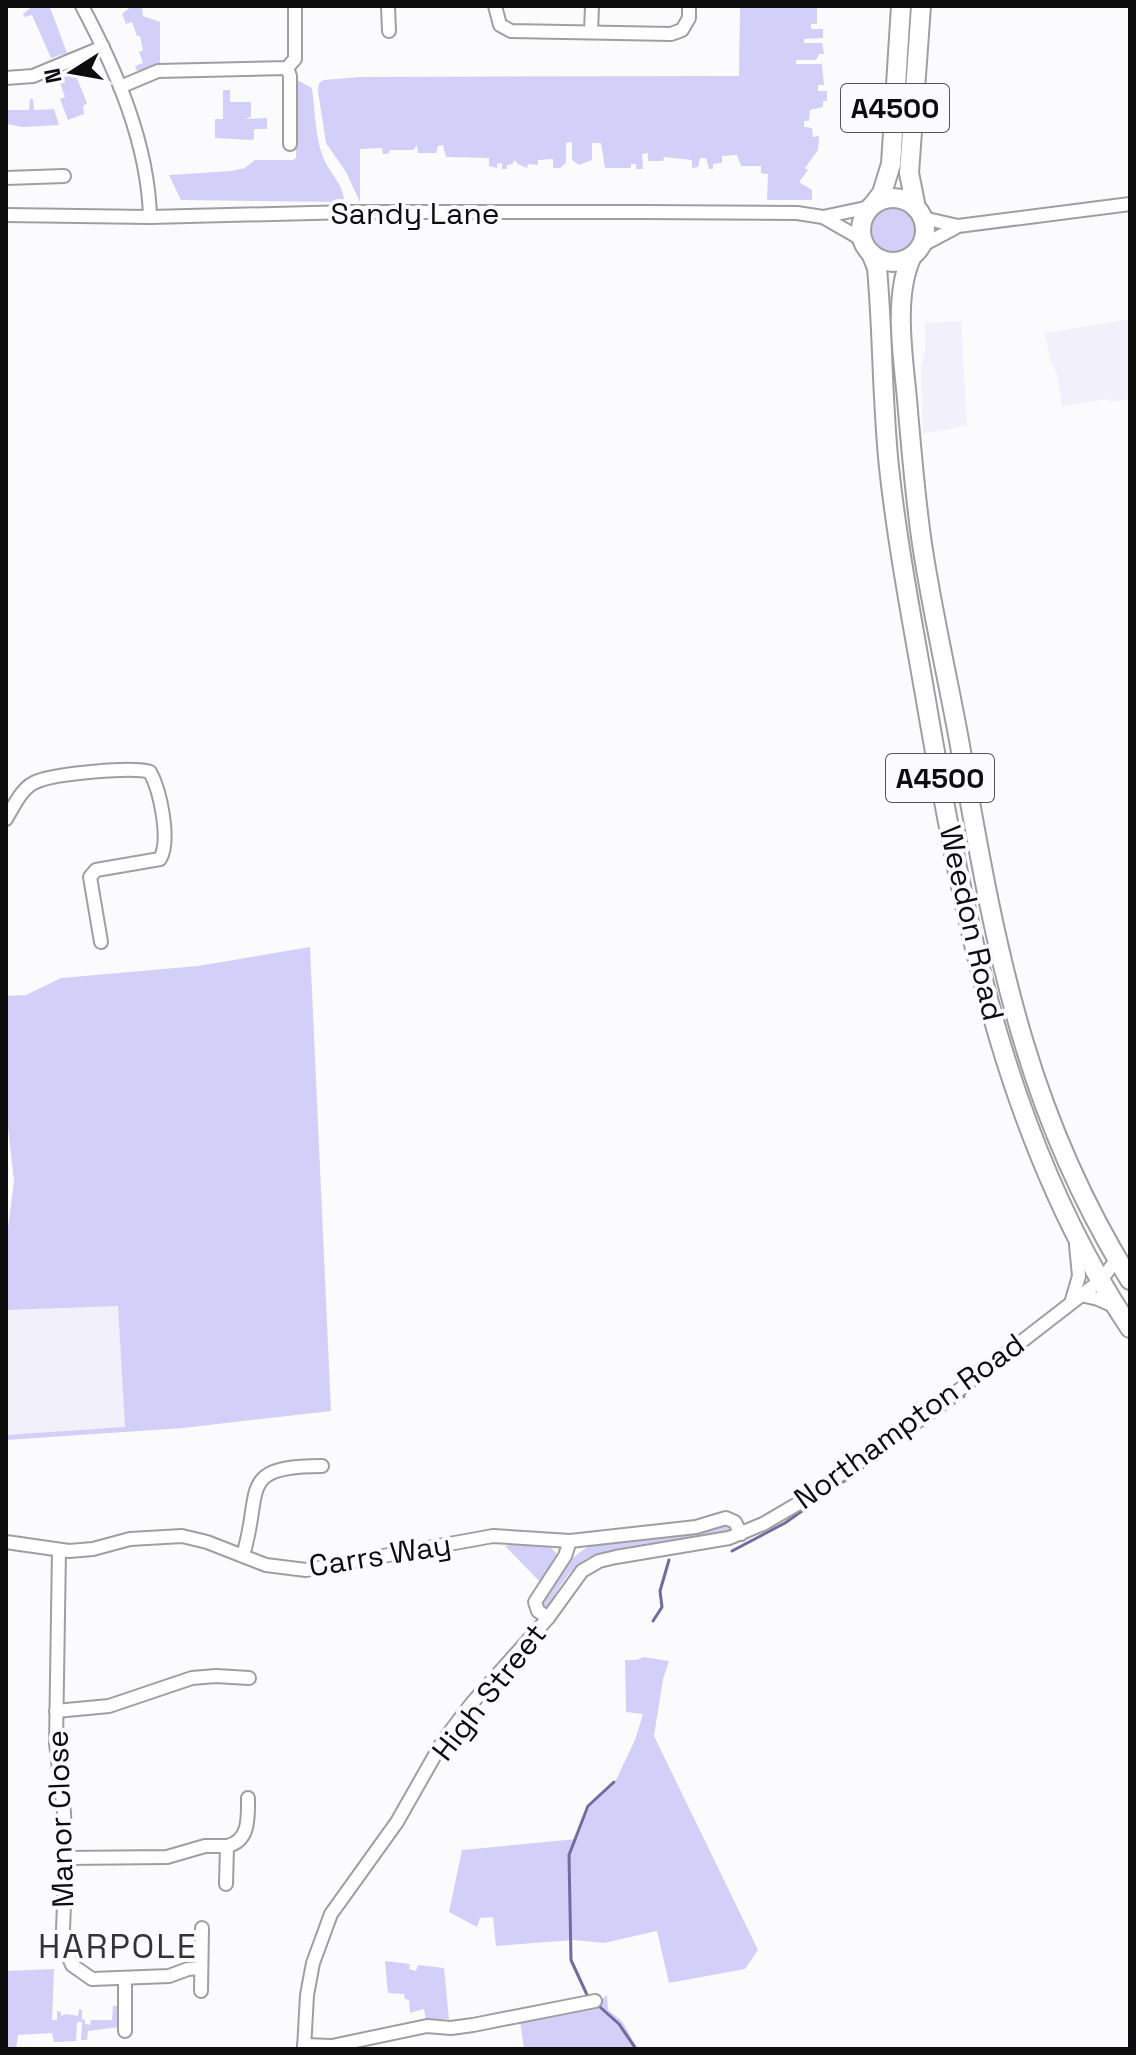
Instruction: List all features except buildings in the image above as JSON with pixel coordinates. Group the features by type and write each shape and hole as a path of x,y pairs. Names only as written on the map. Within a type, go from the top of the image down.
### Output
{"highway":[{"name":"A4500","path":"871,206 882,193 891,164 901,6"},
{"name":"A4500","path":"920,213 909,173 921,6"},
{"path":"893,197 905,200 920,213 925,231 916,251 891,262 868,249 862,222 871,206 893,197"},
{"name":"Weedon Road","path":"868,249 877,268 889,467 914,631 956,866 990,1010 1024,1118 1075,1232 1130,1328"},
{"name":"Weedon Road","path":"916,251 903,276 901,292 910,444 922,544 1007,983 1029,1058 1068,1163 1130,1280"}],"street":[{"path":"82,6 120,87 146,171 150,217"},
{"path":"120,87 158,71 287,68 295,59 295,6"},
{"path":"388,6 389,31"},
{"path":"495,6 500,25 511,31 671,34 682,30 689,18 689,6"},
{"path":"591,32 592,6"},
{"path":"6,78 33,76 103,47"},
{"path":"287,68 290,76 290,144"},
{"path":"6,178 64,176"},
{"path":"916,251 958,226 1130,204"},
{"path":"823,217 871,206"},
{"name":"Sandy Lane","path":"6,215 150,217 351,212 643,212 797,213 823,217"},
{"path":"920,213 958,226"},
{"path":"823,217 856,236 868,249"},
{"path":"6,819 24,790 37,781 127,768 150,772 155,781 166,839 164,852 160,859 96,870 90,877 101,942"},
{"path":"1075,1232 1080,1267 1076,1298 1116,1307"},
{"name":"Northampton Road","path":"741,1534 799,1503 903,1432 1101,1280 1117,1259"},
{"path":"243,1555 249,1537 255,1493 264,1477 285,1467 322,1466"},
{"name":"Carrs Way","path":"6,1542 59,1550 93,1549 130,1539 182,1536 266,1565 306,1570 493,1536 570,1541 696,1527 726,1518 735,1522 741,1534"},
{"name":"High Street","path":"304,2047 307,1995 313,1963 331,1914 397,1822 443,1741 472,1703 548,1618 582,1571 599,1561 713,1542 741,1534"},
{"path":"548,1618 538,1611 535,1602 565,1556 570,1541"},
{"name":"Manor Close","path":"59,1550 56,1743 66,1858 63,1929 67,1953 72,1965 92,1979 169,1976 201,1968"},
{"name":"Manor Close","path":"56,1711 109,1706 192,1678 249,1678"},
{"path":"66,1858 167,1857 205,1846 237,1844 244,1835 248,1798"},
{"path":"226,1884 227,1846"},
{"path":"201,1991 202,1928"},
{"path":"125,1979 125,2031"},
{"path":"304,2047 332,2046 427,2026 451,2028 473,2025 595,2001"}],"shaded area":[{"path":"33,6 48,6 51,10 67,53 51,58 32,15 24,17 23,14"},
{"path":"132,6 142,6 143,16 160,22 160,63 137,71 135,66 143,63 139,52 143,50 140,36 137,36 132,22 126,24 122,14"},
{"path":"740,6 817,7 817,24 811,24 811,29 823,29 823,38 804,39 804,43 822,43 824,54 819,54 816,60 796,60 796,64 822,64 824,85 818,85 818,91 827,91 827,101 823,101 823,107 810,110 809,121 804,121 804,127 812,128 813,137 819,136 818,150 799,182 812,190 812,200 767,200 768,174 761,173 761,166 741,166 737,155 722,156 722,163 713,164 713,169 709,169 706,158 700,158 698,167 692,168 692,160 664,157 663,161 648,161 648,153 642,154 643,169 636,169 636,164 631,164 631,168 605,168 601,143 592,143 592,160 579,165 572,160 572,142 566,143 566,163 560,168 553,168 553,159 538,160 538,165 528,164 527,168 515,160 507,165 507,169 502,169 502,163 497,164 497,168 489,166 489,158 446,157 443,145 438,146 436,153 418,153 417,145 413,150 390,150 388,154 383,154 382,148 360,149 360,202 346,172 326,143 318,91 319,83 324,80 360,77 739,76"},
{"path":"74,71 87,103 83,106 84,114 68,120 60,99 65,97 59,80"},
{"path":"297,80 312,88 320,149 342,190 344,202 181,200 169,175 231,171 245,168 255,160 296,158"},
{"path":"223,90 230,90 230,102 251,102 251,117 245,119 267,118 267,129 254,129 254,139 251,140 215,138 215,119 223,119"},
{"path":"30,99 33,99 34,110 54,109 59,125 23,127 6,124 6,104 8,110 29,110"},
{"path":"892,206 908,213 915,229 908,245 892,252 876,245 869,229 876,213"},
{"path":"1130,319 1130,399 1062,406 1058,378 1049,356 1045,333"},
{"path":"961,321 967,425 923,434 921,367 925,350 925,323"},
{"path":"310,947 331,1411 183,1428 6,1440 6,1435 125,1427 118,1306 6,1310 6,1244 14,1181 6,1109 6,996 26,995 61,978 198,966"},
{"path":"118,1305 125,1428 6,1435 6,1310"},
{"path":"727,1525 732,1527 730,1532 594,1555 572,1570 547,1608 541,1608 546,1592 558,1574 588,1547"},
{"path":"521,1543 550,1547 557,1554 540,1582 505,1546"},
{"path":"644,1657 669,1661 654,1736 758,1950 745,1969 669,1983 657,1931 604,1943 574,1940 496,1946 493,1917 480,1918 477,1927 449,1912 462,1850 577,1839 590,1806 615,1782 635,1740 643,1714 626,1712 625,1660"},
{"path":"385,1961 410,1964 409,1969 416,1971 418,1965 444,1968 449,2019 426,2020 424,2009 410,2013 409,2000 405,1999 404,1994 388,1993"},
{"path":"54,1969 52,2020 57,2020 57,2011 61,2012 61,2016 78,2016 79,2009 82,2010 85,2024 90,2025 91,2020 112,2020 113,2006 118,2006 122,2010 120,2027 88,2031 87,2040 81,2040 82,2022 77,2022 76,2041 54,2042 52,2033 18,2035 16,2049 6,2049 6,1971"},
{"path":"607,1995 608,2010 622,2021 638,2049 524,2049 520,2021 591,2007"}],"waterway":[{"path":"732,1551 785,1523 964,1396"},
{"path":"653,1621 662,1607 660,1591 669,1560"},
{"path":"588,1997 571,1960 569,1855 588,1806 614,1782"},
{"path":"600,2007 619,2024 636,2049"}],"district":[{"name":"HARPOLE","path":"118,1946"}]}
